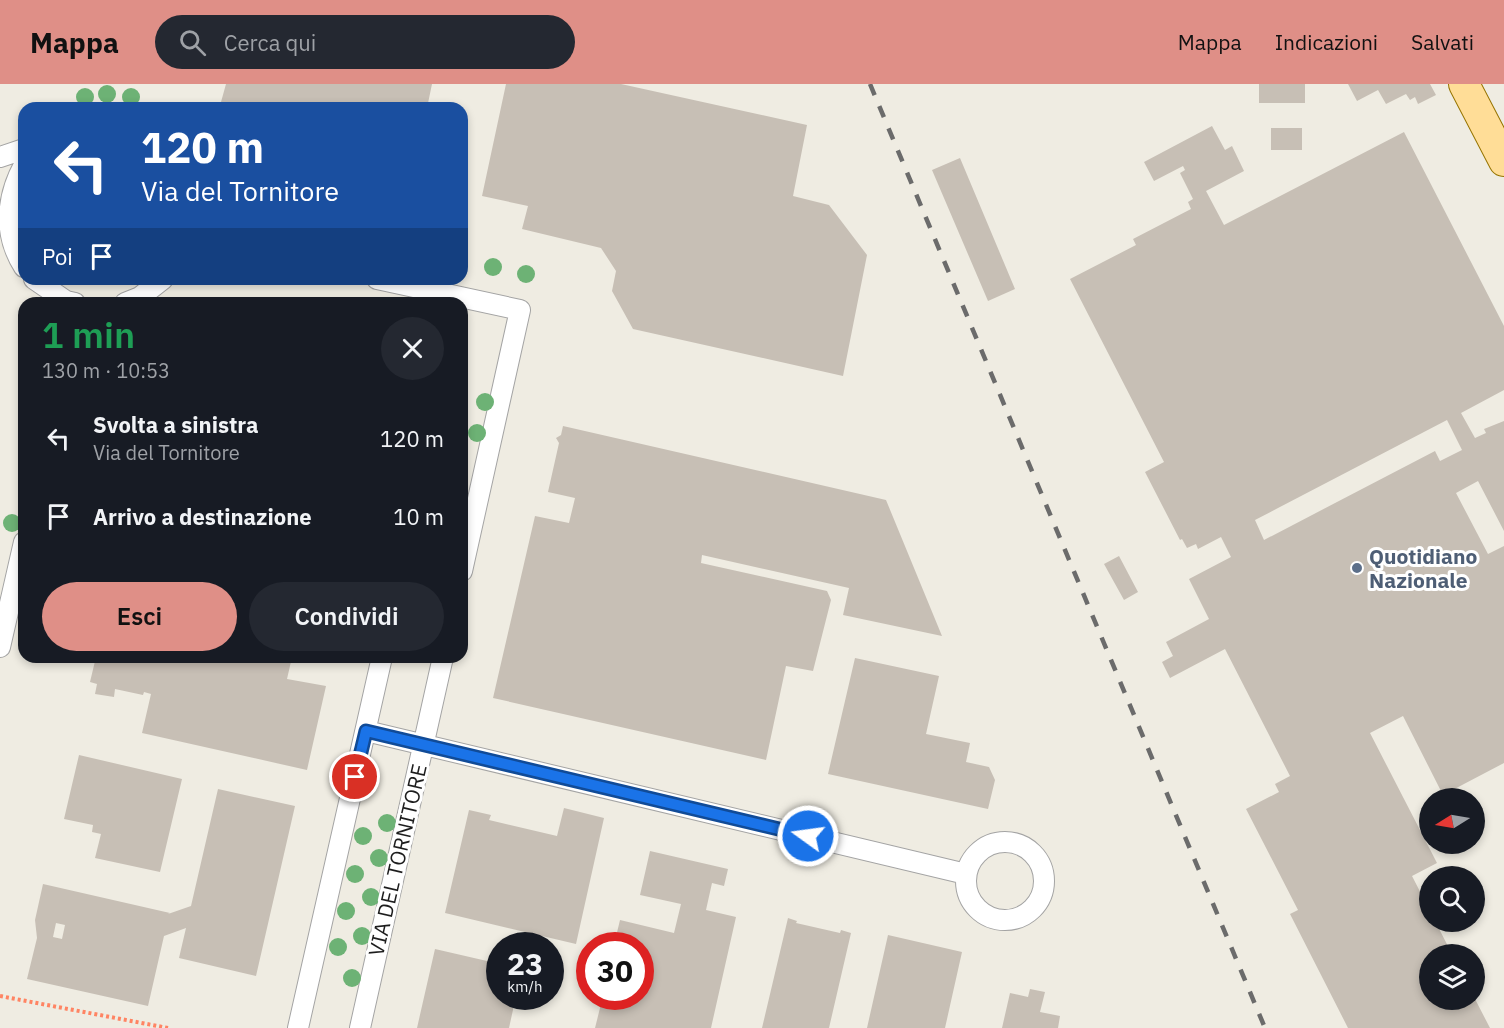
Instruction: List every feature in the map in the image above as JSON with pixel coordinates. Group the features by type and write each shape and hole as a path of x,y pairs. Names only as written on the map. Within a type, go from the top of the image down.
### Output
{"main road":[{"path":"1464,84 1504,161"}],"street":[{"path":"0,157 18,151"},
{"path":"18,178 11,194 8,226 18,253"},
{"path":"0,236 18,257"},
{"path":"136,297 156,285"},
{"path":"399,285 444,297"},
{"path":"40,290 57,297"},
{"path":"468,303 520,310 468,544"},
{"path":"0,647 18,568"},
{"path":"298,1028 381,663"},
{"name":"VIA DEL TORNITORE","path":"360,1028 442,663"},
{"path":"366,731 966,874"}],"path":[{"path":"0,996 168,1028"}],"building":[{"path":"226,84 432,84 428,102 221,102"},
{"path":"506,84 621,84 807,125 793,196 829,205 867,255 843,376 633,329 612,291 616,271 601,248 522,229 528,206 482,196"},
{"path":"1259,84 1305,84 1305,103 1259,103"},
{"path":"1348,84 1430,84 1436,95 1418,104 1415,97 1410,100 1406,94 1386,104 1378,90 1357,101"},
{"name":"Quotidiano Nazionale","path":"1212,126 1225,150 1232,146 1244,171 1206,191 1224,225 1404,132 1504,326 1504,390 1461,413 1475,438 1486,433 1484,429 1504,421 1504,531 1478,481 1456,493 1488,554 1504,546 1504,763 1456,788 1439,788 1403,716 1370,733 1419,828 1419,854 1432,854 1437,863 1431,866 1419,866 1419,872 1412,876 1419,890 1419,932 1441,932 1447,944 1419,944 1419,1010 1481,1010 1490,1028 1348,1028 1290,914 1298,910 1246,809 1279,792 1275,784 1290,776 1225,649 1170,678 1162,662 1173,656 1166,642 1209,619 1189,579 1231,557 1221,537 1198,549 1196,544 1187,548 1182,539 1180,540 1145,472 1164,462 1070,279 1136,245 1133,239 1191,209 1188,202 1193,199 1180,173 1185,170 1183,166 1154,181 1144,162","holes":["1447,420 1462,450 1440,461 1435,451 1264,540 1255,520"]},
{"path":"1271,128 1302,128 1302,150 1271,150"},
{"path":"960,158 1015,289 988,301 932,170"},
{"path":"563,426 886,500 942,636 843,615 849,588 702,555 701,563 827,591 831,600 813,671 786,666 766,760 493,698 535,516 569,523 575,498 548,492 559,443 556,438 561,435"},
{"path":"1119,556 1138,592 1124,600 1104,564"},
{"path":"855,658 939,676 926,734 970,743 966,762 989,767 995,780 988,809 828,774"},
{"path":"95,663 291,663 287,679 326,686 307,770 142,733 151,694 144,692 143,695 115,689 114,697 95,694 97,684 90,682"},
{"path":"79,755 182,779 160,872 95,858 101,834 92,832 93,825 64,819"},
{"path":"218,789 295,806 256,976 179,958 186,928 164,936 148,1006 27,979 37,938 35,920 43,884 170,913 168,914 191,906","holes":["56,923 65,925 62,939 53,937"]},
{"path":"564,808 604,818 579,932 576,932 576,944 564,941 564,932 525,932 445,913 469,810 491,815 489,820 557,836"},
{"path":"650,851 728,869 724,886 712,883 706,910 736,917 711,1028 595,1028 600,1010 654,1010 654,932 617,932 620,920 674,933 681,904 640,895"},
{"path":"788,918 797,921 796,923 840,933 841,930 851,933 829,1028 762,1028"},
{"path":"888,935 962,952 945,1028 867,1028"},
{"path":"435,949 486,961 486,1010 513,1010 509,1028 417,1028"},
{"path":"1030,989 1045,992 1040,1012 1060,1016 1058,1028 1002,1028 1010,993 1028,997"}],"railway":[{"path":"870,84 1265,1028"}],"place":[{"name":"Quotidiano Nazionale","path":"1357,568"}],"route":[{"path":"355,777 366,731 808,836"}]}
